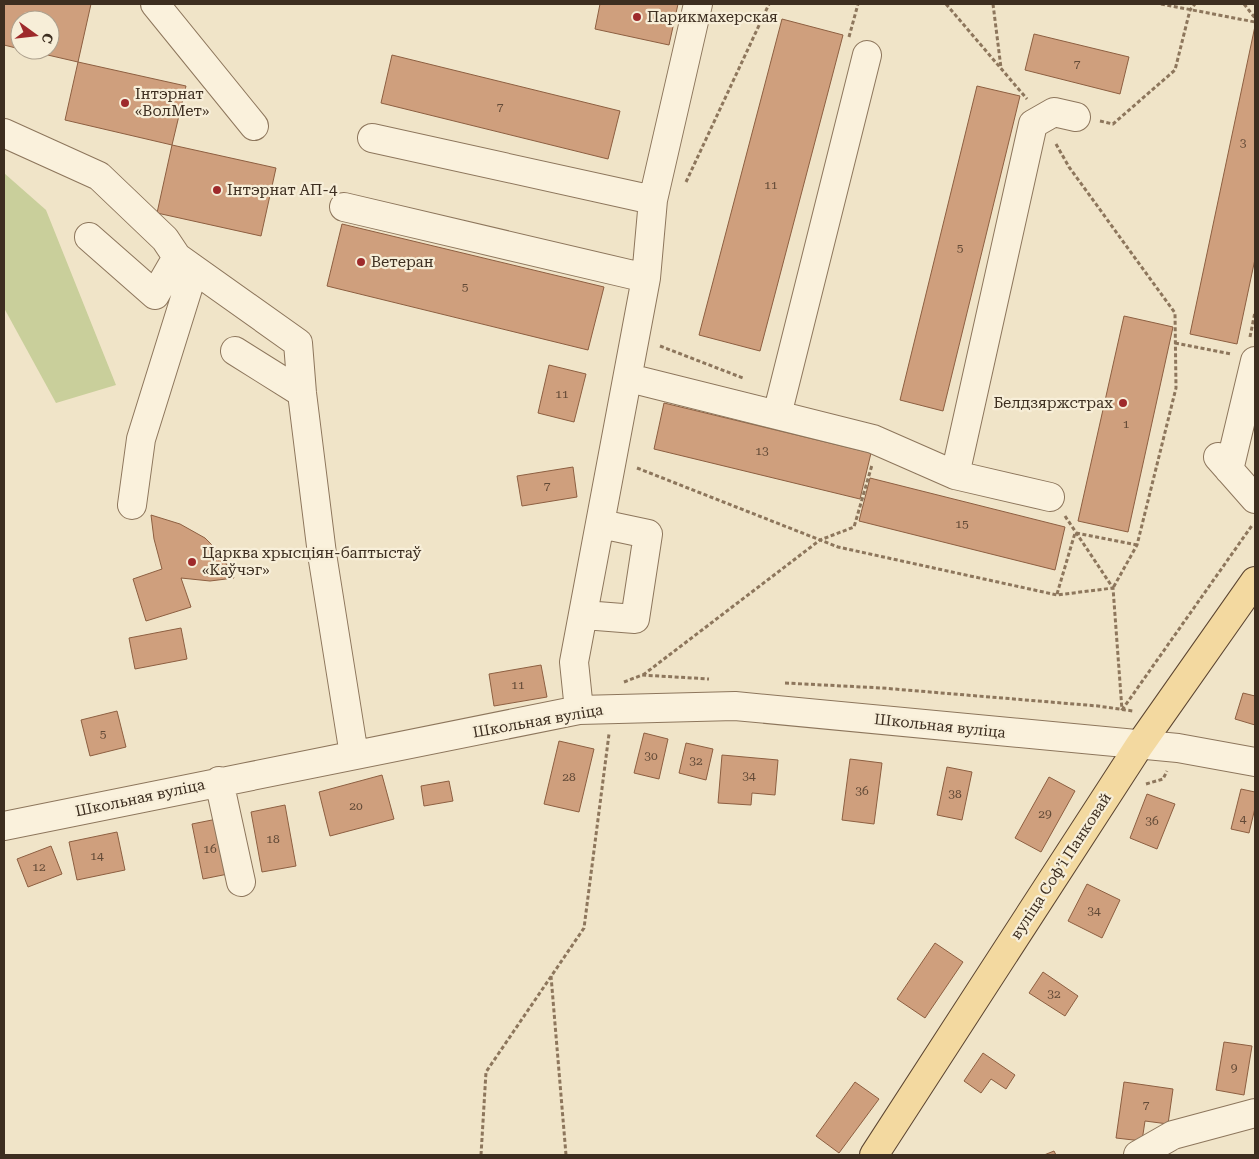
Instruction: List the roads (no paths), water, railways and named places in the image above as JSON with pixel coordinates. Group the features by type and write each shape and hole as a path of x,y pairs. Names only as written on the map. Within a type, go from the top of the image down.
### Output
{"main road":[{"name":"вуліца Софʼі Панковай","path":"874,1155 1139,746 1255,581"}],"street":[{"path":"155,4 254,126"},
{"path":"579,710 574,662 629,378 646,278 653,200 698,4"},
{"path":"777,415 802,351 867,55"},
{"path":"955,475 1024,198 1033,124 1054,112 1076,117"},
{"path":"4,133 99,176 165,239 185,263 298,343 302,394 322,554 354,755"},
{"path":"372,138 653,200"},
{"path":"344,207 646,278"},
{"path":"89,237 155,295 185,263"},
{"path":"132,505 141,439 185,263"},
{"path":"235,350 302,394"},
{"path":"1246,358 1222,462 1255,499"},
{"path":"629,378 873,439 955,475 1056,505"},
{"path":"584,615 636,619 648,534 601,524"},
{"name":"Школьная вуліца","path":"4,826 579,710 735,706 1139,746 1178,748 1255,762"},
{"path":"219,782 241,882"},
{"path":"1138,1155 1173,1135 1255,1113"}],"place":[{"name":"Парикмахерская","path":"637,17"},
{"name":"Інтэрнат «ВолМет»","path":"125,103"},
{"name":"Інтэрнат АП-4","path":"217,190"},
{"name":"Ветеран","path":"361,262"},
{"name":"Белдзяржстрах","path":"1123,403"},
{"name":"Царква хрысціян-баптыстаў «Каўчэг»","path":"192,562"}]}
